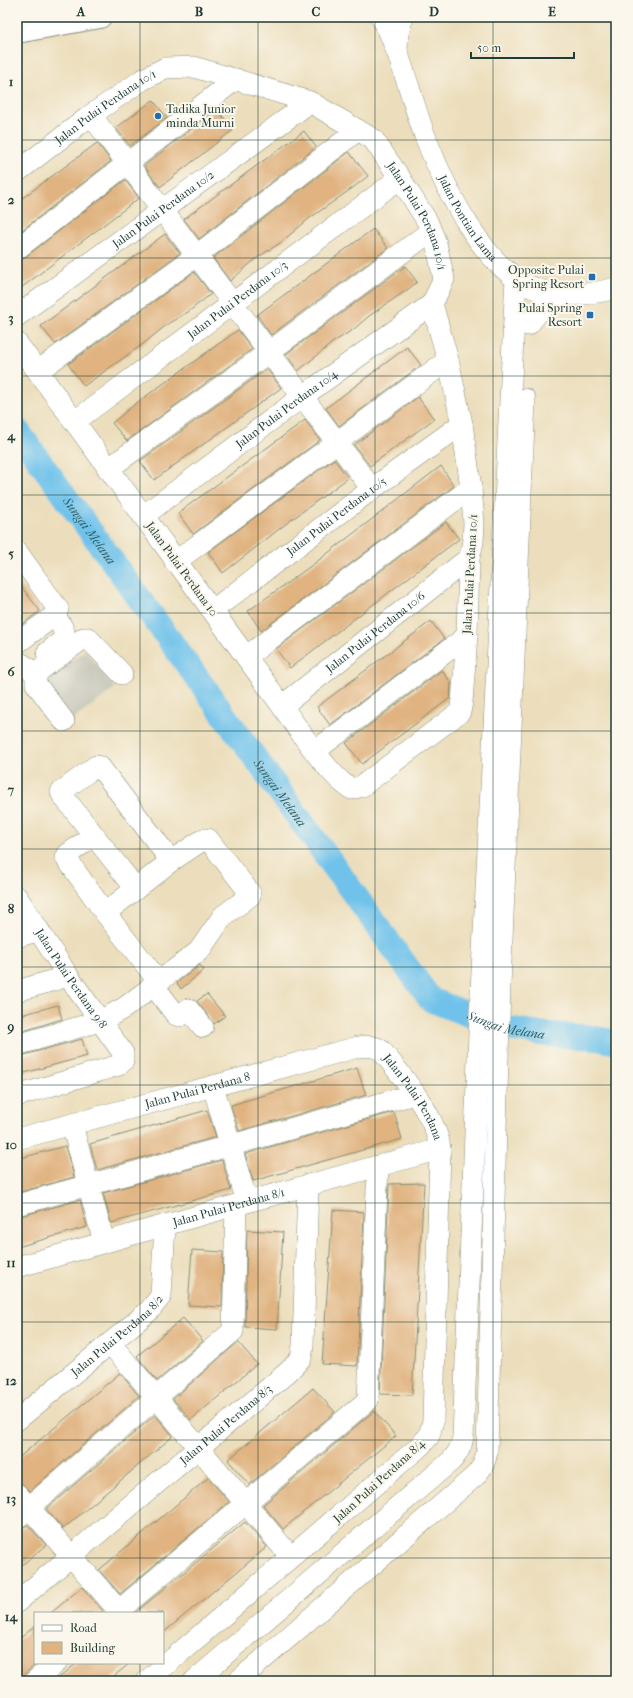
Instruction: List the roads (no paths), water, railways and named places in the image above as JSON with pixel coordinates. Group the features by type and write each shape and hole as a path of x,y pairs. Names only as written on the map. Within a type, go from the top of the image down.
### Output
{"highway":[{"path":"17,22 61,17"},
{"path":"17,32 100,17"}],"street":[{"name":"Jalan Pontian Lama","path":"382,17 397,51 425,137 448,187 483,248 506,272 537,290 568,295 616,288"},
{"name":"Jalan Pontian Lama","path":"397,51 398,33 403,17"},
{"name":"Jalan Pulai Perdana 10/1","path":"17,172 91,115 142,80 166,68 194,67 310,102 373,139 427,221 436,243 444,279 432,304 448,360 462,424 471,488 474,523 473,542 469,558 467,636 463,695 460,712 362,786 352,789"},
{"path":"17,249 236,79"},
{"name":"Jalan Pulai Perdana 10/2","path":"17,316 310,102"},
{"path":"91,115 372,489"},
{"path":"38,371 196,256 358,130"},
{"name":"Jalan Pulai Perdana 10/3","path":"74,422 400,178"},
{"path":"108,469 269,352 431,231"},
{"path":"483,248 499,274 521,318"},
{"path":"238,1681 475,1476 483,1467 487,1452 498,1042 490,984 522,282"},
{"path":"521,318 555,299 568,295"},
{"name":"Jalan Pulai Perdana 10/4","path":"143,516 303,396 432,304"},
{"name":"Jalan Pulai Perdana 10","path":"17,342 175,562 315,751 342,783 352,789"},
{"path":"175,562 338,443 448,360"},
{"name":"Jalan Pulai Perdana 10/5","path":"212,610 372,489 462,424"},
{"path":"246,657 471,488"},
{"path":"17,552 58,609 54,616 17,643"},
{"name":"Jalan Pulai Perdana 10/6","path":"282,706 469,558"},
{"path":"25,667 64,639 65,634 63,629 54,616"},
{"path":"315,751 467,636"},
{"path":"25,667 84,638 88,638 122,674"},
{"path":"25,667 64,721"},
{"path":"136,889 93,836 63,796 62,792 96,766 100,767 171,861"},
{"path":"93,836 68,854 66,858 156,984 176,1015 180,1016 188,1009 203,1027"},
{"path":"17,1045 100,1021 124,1008 199,951 223,916 250,896 250,893 208,839 204,839 171,861 105,913"},
{"name":"Jalan Pulai Perdana 9/8","path":"17,897 40,930 68,976 123,1053 123,1061 119,1065 17,1096"},
{"path":"17,937 40,930"},
{"path":"17,991 68,976"},
{"path":"194,1681 458,1454 463,1437 478,1033 490,984"},
{"name":"Jalan Pulai Perdana 8","path":"17,1139 358,1047 368,1046 379,1048"},
{"name":"Jalan Pulai Perdana","path":"379,1048 415,1094 439,1139 440,1149"},
{"path":"214,1086 230,1144 241,1203 233,1331 158,1397 21,1507 70,1555 119,1612 368,1400 378,1166"},
{"path":"17,1205 230,1144 415,1094"},
{"path":"72,1125 104,1242"},
{"name":"Jalan Pulai Perdana 8/1","path":"17,1267 241,1203 440,1149"},
{"name":"Jalan Pulai Perdana 8/4","path":"147,1681 164,1664 291,1557 420,1446 429,1436 433,1421 440,1149"},
{"name":"Jalan Pulai Perdana 8/3","path":"17,1602 70,1555 200,1448 289,1371 301,1358 303,1346 308,1185"},
{"name":"Jalan Pulai Perdana 8/2","path":"17,1420 149,1311 161,1296 165,1225"},
{"path":"110,1343 158,1397 291,1557"},
{"path":"35,1681 55,1664"}],"waterway":[{"name":"Sungai Melana","path":"17,430 431,1000 504,1028 544,1034 588,1037 616,1042"}],"place":[{"name":"Tadika Junior minda Murni","path":"158,116"},
{"name":"Opposite Pulai Spring Resort","path":"592,277"},
{"name":"Pulai Spring Resort","path":"590,315"}]}
